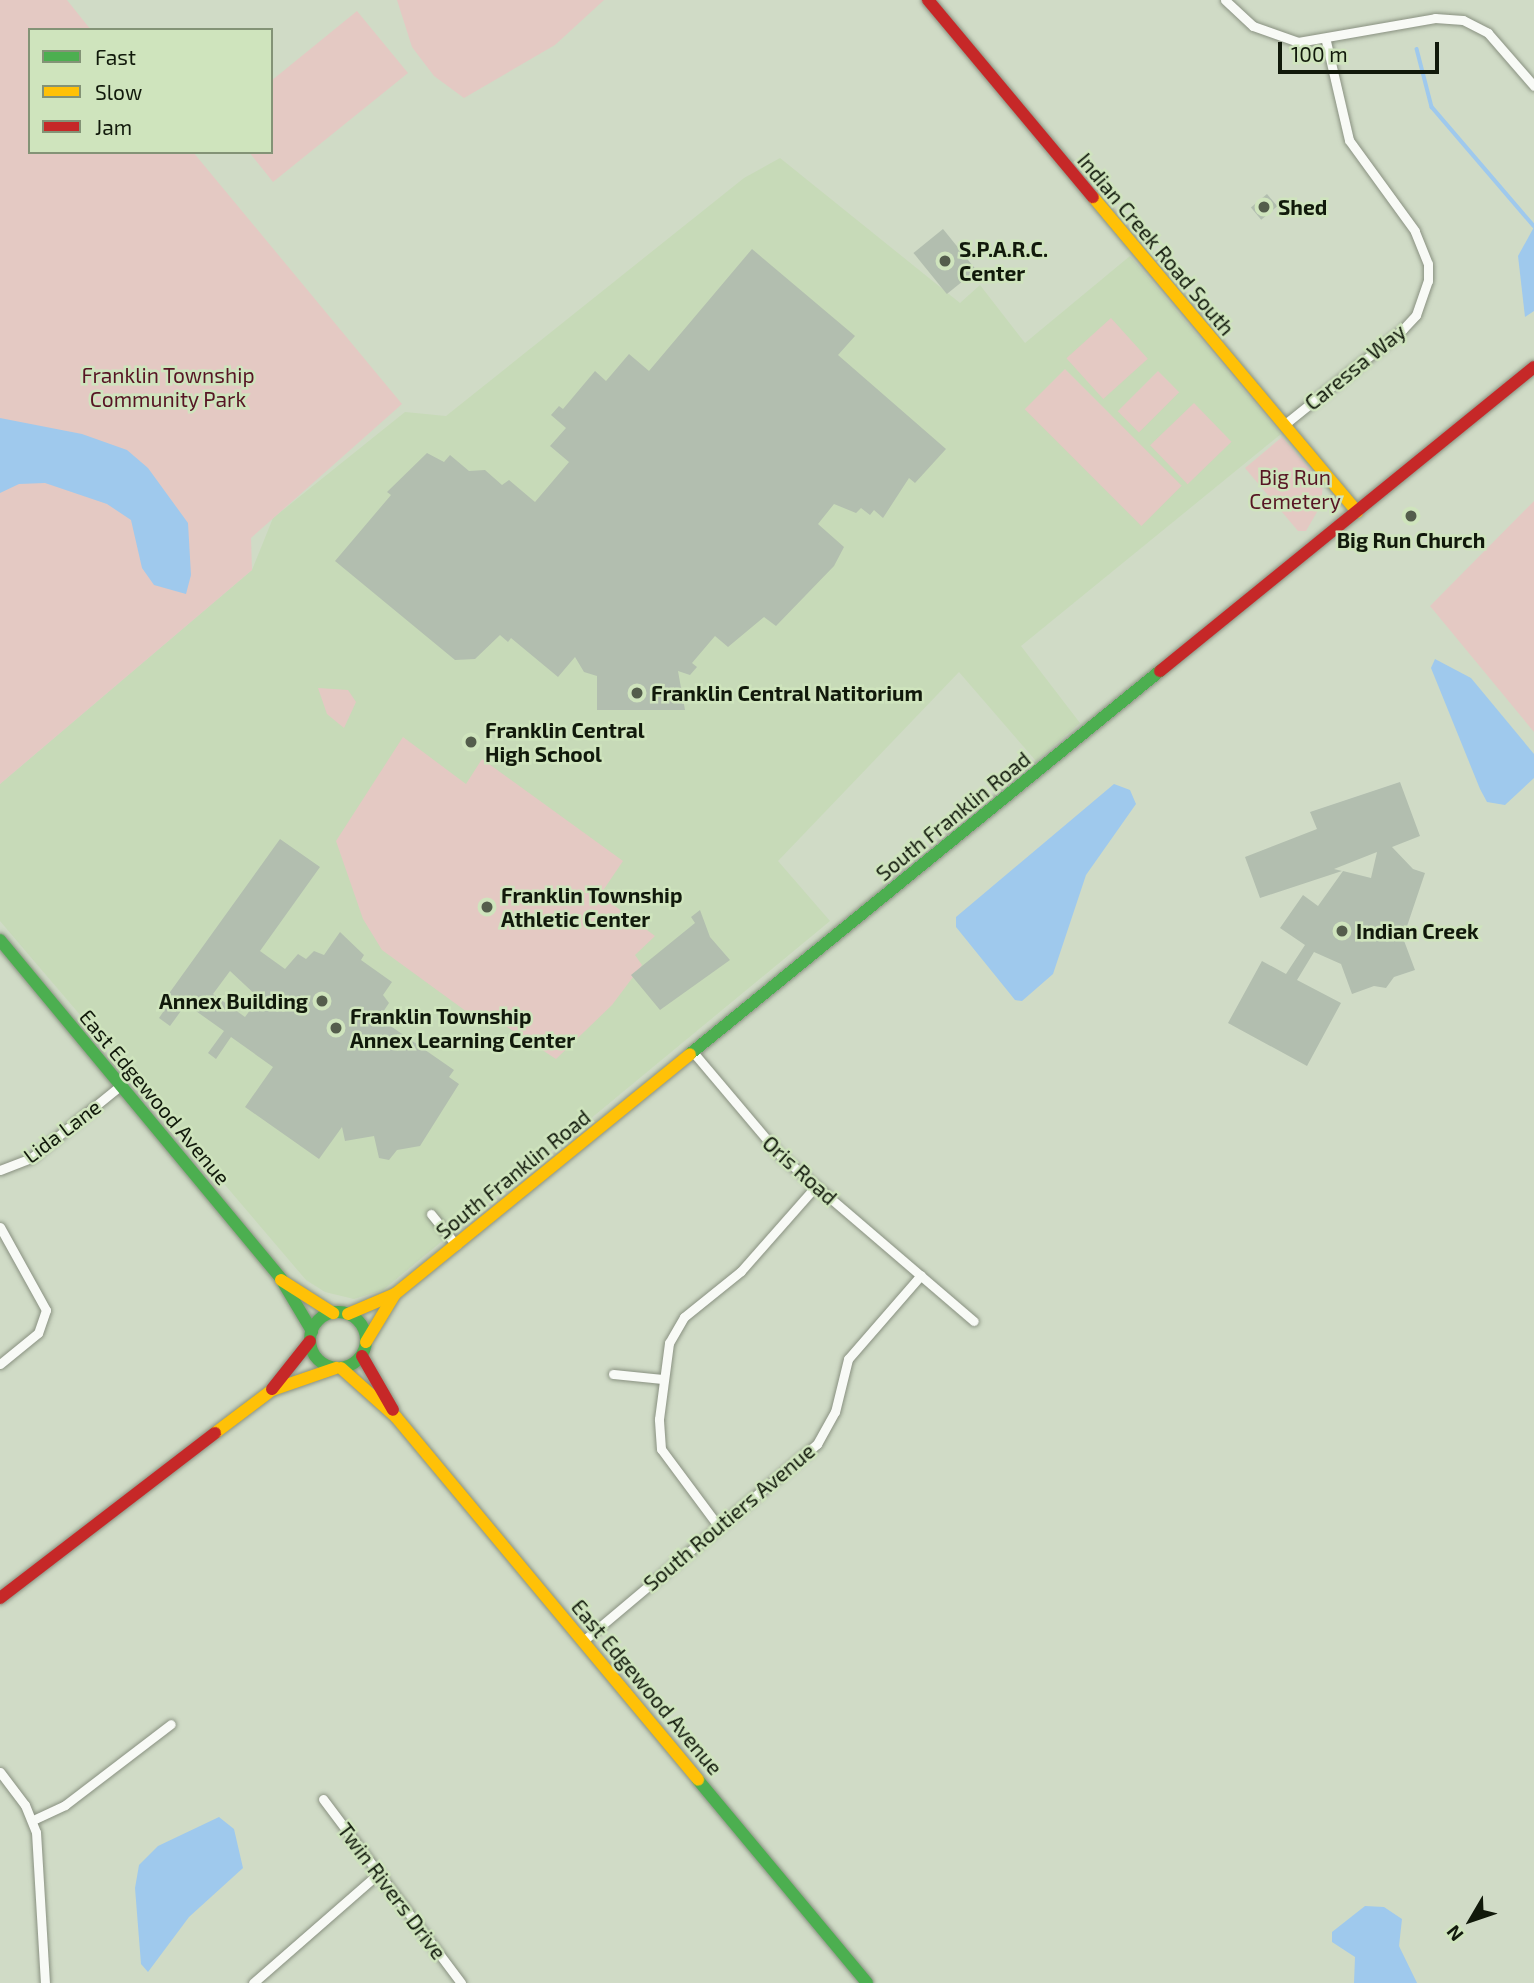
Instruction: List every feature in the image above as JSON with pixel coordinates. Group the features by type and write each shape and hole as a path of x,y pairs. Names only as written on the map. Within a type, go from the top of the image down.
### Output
{"main road":[{"name":"Indian Creek Road South","path":"928,0 1357,512"},
{"name":"South Franklin Road","path":"348,1314 395,1294 1534,367"},
{"name":"East Edgewood Avenue","path":"0,940 281,1279"},
{"path":"281,1279 334,1313 348,1314 363,1327 366,1342 362,1356 396,1417"},
{"path":"281,1279 311,1336 318,1359 338,1368 396,1417"},
{"name":"South Franklin Road","path":"366,1342 395,1294"},
{"path":"0,1598 272,1390 311,1336 334,1313"},
{"path":"272,1390 338,1368 362,1356"},
{"name":"East Edgewood Avenue","path":"396,1417 867,1983"}],"street":[{"path":"1225,0 1273,37 1326,41 1435,18 1463,20 1488,33 1534,86"},
{"name":"Caressa Way","path":"1285,424 1403,329 1416,315 1428,281 1415,231 1349,140 1326,41"},
{"name":"Oris Road","path":"693,1052 761,1136 974,1321"},
{"name":"Lida Lane","path":"0,1170 31,1158 120,1086"},
{"path":"719,1527 665,1459 659,1434 663,1379 677,1325 741,1271 816,1186"},
{"path":"431,1214 456,1245"},
{"path":"0,1227 9,1253 42,1295 46,1315 35,1337 0,1364"},
{"name":"South Routiers Avenue","path":"583,1641 820,1440 835,1412 848,1359 921,1275"},
{"path":"613,1374 663,1379"},
{"path":"33,1820 65,1805 171,1724"},
{"path":"0,1772 33,1820 40,1860 45,1983"},
{"name":"Twin Rivers Drive","path":"323,1799 461,1983"},
{"path":"253,1983 379,1873"}],"shaded area":[{"name":"Franklin Central High School","path":"780,158 960,303 980,285 1025,343 1130,256 1281,434 1021,646 1080,723 1036,761 959,672 778,861 830,921 383,1290 354,1299 325,1292 306,1280 0,921 0,784 252,570 273,518 405,412 446,416 744,178"}],"green space":[{"name":"Franklin Township Community Park","path":"0,0 67,0 89,28 28,28 28,154 195,154 402,404 251,538 252,570 0,784"},
{"path":"397,0 604,0 555,45 464,98 434,76 412,47"},
{"path":"357,11 408,73 273,182 251,154 273,154 273,79"},
{"path":"1111,318 1148,359 1103,399 1066,358"},
{"path":"1065,369 1182,486 1141,526 1025,409"},
{"path":"1158,371 1179,392 1139,433 1118,411"},
{"path":"1194,403 1232,442 1188,484 1150,445"},
{"name":"Big Run Cemetery","path":"1282,437 1323,484 1321,505 1306,531 1298,531 1245,468"},
{"path":"1534,501 1534,732 1430,606"},
{"path":"318,688 348,690 356,702 344,728 327,714"},
{"name":"Franklin Township Athletic Center","path":"403,737 466,784 482,759 623,861 600,895 655,936 635,955 642,965 612,1005 556,1059 501,1023 485,1025 382,950 363,919 336,841"}],"water":[{"path":"1534,227 1534,311 1525,317 1518,256"},
{"path":"0,418 82,434 127,450 148,468 188,523 191,575 186,594 154,585 142,568 131,520 107,504 45,483 19,484 0,493"},
{"path":"1435,659 1471,678 1534,754 1534,778 1505,805 1487,802 1480,789 1431,668"},
{"path":"1114,784 1130,790 1136,804 1086,875 1053,974 1022,1001 1015,1000 956,927 956,917"},
{"path":"219,1817 234,1829 243,1868 189,1917 148,1972 141,1964 135,1888 139,1865 158,1846"},
{"path":"1365,1906 1384,1907 1402,1919 1399,1946 1417,1983 1354,1983 1355,1957 1332,1942 1332,1932"}],"building":[{"name":"Shed","path":"1267,194 1277,206 1261,220 1251,207"},
{"name":"S.P.A.R.C. Center","path":"943,229 976,270 947,294 913,253"},
{"name":"Franklin Central High School","path":"752,249 855,336 838,355 946,449 915,483 909,478 883,518 874,510 870,515 861,508 856,513 834,504 818,524 844,547 834,566 776,626 764,617 728,647 715,636 692,663 697,667 690,675 678,671 685,710 597,710 597,676 584,672 575,657 558,677 511,638 508,642 500,635 475,659 455,660 335,561 391,495 387,492 427,453 444,462 450,455 469,471 485,470 502,485 509,480 535,502 569,462 550,446 566,428 551,415 559,406 563,409 595,371 606,381 629,354 649,371"},
{"path":"1400,782 1420,836 1392,847 1413,869 1425,873 1403,938 1415,970 1394,977 1386,988 1374,986 1352,994 1341,964 1314,952 1297,980 1341,1003 1307,1066 1228,1023 1262,961 1286,974 1305,945 1280,928 1303,895 1318,906 1343,871 1371,878 1377,852 1334,869 1342,871 1260,898 1245,857 1317,829 1310,812"},
{"name":"Annex Building","path":"280,839 320,867 260,951 285,969 298,954 306,959 314,951 324,955 340,932 364,955 361,960 392,982 383,995 389,1003 379,1018 454,1070 449,1077 459,1084 420,1146 397,1150 389,1160 379,1158 374,1136 345,1141 342,1127 319,1159 245,1107 273,1067 231,1037 216,1059 208,1053 224,1031 186,1004 170,1026 159,1018 170,1002 165,999","holes":["230,971 259,998 245,1017 213,994"]},
{"path":"700,910 710,937 730,960 660,1010 631,975 695,923 691,917"}],"waterway":[{"path":"1417,49 1432,107 1534,226"}],"traffic: fast":[{"path":"690,1054 1160,671"},
{"path":"0,940 281,1279 312,1331"},
{"path":"338,1312 349,1314 358,1320 364,1329 366,1340 364,1351 358,1360 349,1366 338,1368 327,1366 318,1360 312,1351 310,1340 312,1329 318,1320 327,1314 338,1312"},
{"path":"698,1780 867,1983"}],"traffic: slow":[{"path":"1093,197 1357,512"},
{"path":"348,1314 395,1294 690,1054"},
{"path":"281,1280 333,1313"},
{"path":"366,1342 395,1294"},
{"path":"215,1433 272,1390 336,1368"},
{"path":"341,1368 396,1417 698,1780"}],"traffic: jam":[{"path":"928,0 1093,197"},
{"path":"1160,671 1534,367"},
{"path":"272,1389 310,1341"},
{"path":"362,1356 393,1410"},
{"path":"0,1598 215,1433"}],"place":[{"name":"Shed","path":"1264,207"},
{"name":"S.P.A.R.C. Center","path":"945,261"},
{"name":"Big Run Church","path":"1411,516"},
{"name":"Franklin Central Natitorium","path":"637,693"},
{"name":"Franklin Central High School","path":"471,742"},
{"name":"Franklin Township Athletic Center","path":"487,907"},
{"name":"Indian Creek","path":"1342,931"},
{"name":"Annex Building","path":"322,1001"},
{"name":"Franklin Township Annex Learning Center","path":"336,1028"}]}
